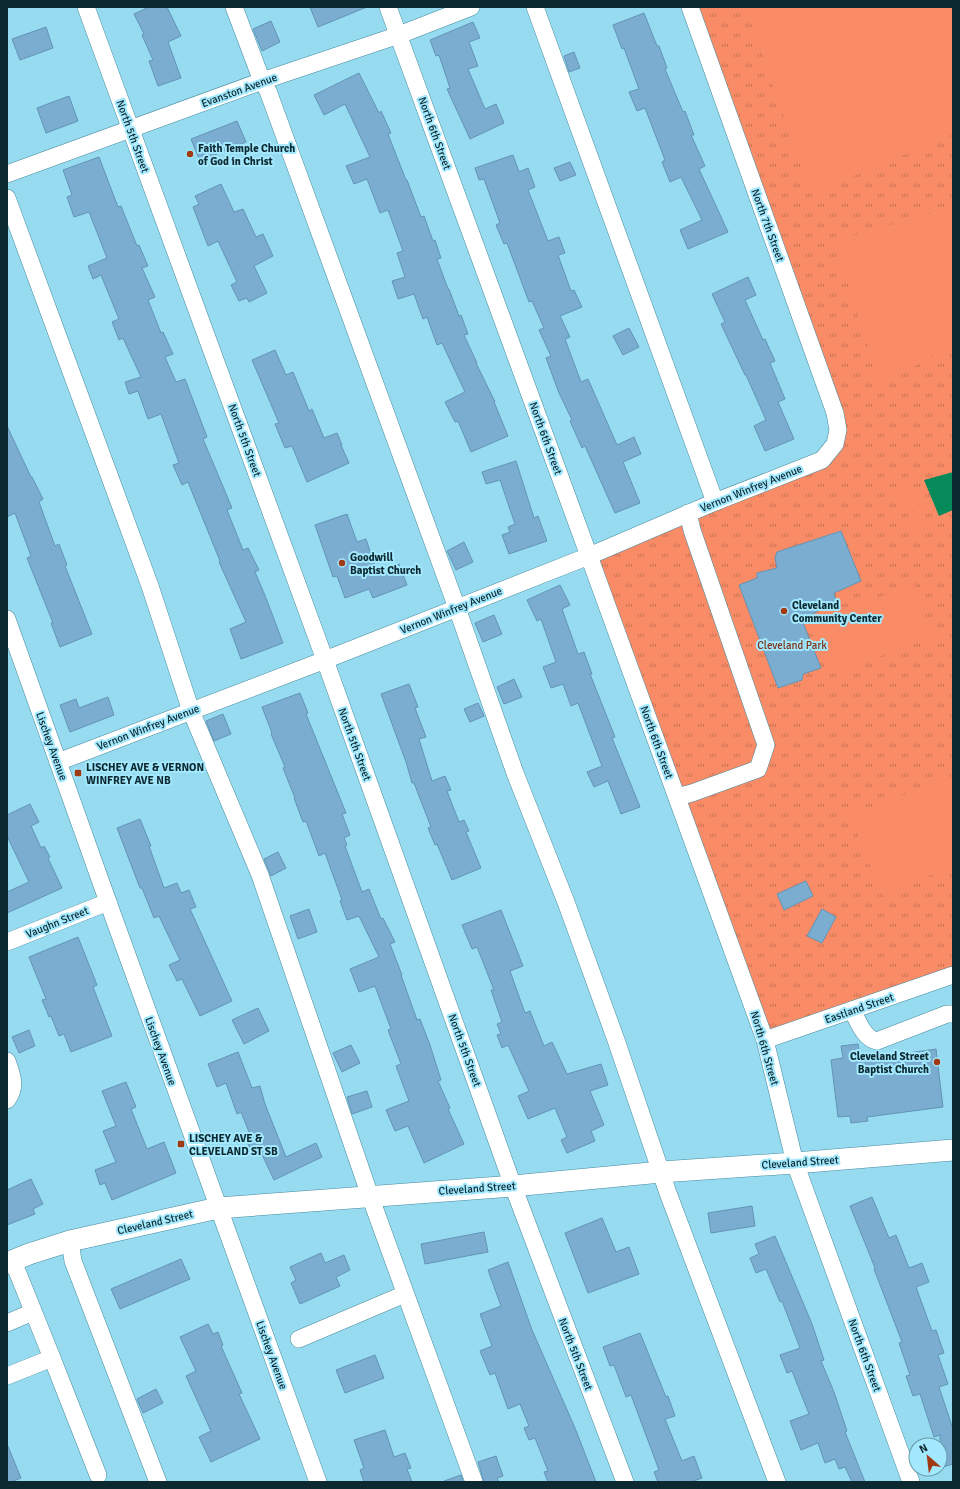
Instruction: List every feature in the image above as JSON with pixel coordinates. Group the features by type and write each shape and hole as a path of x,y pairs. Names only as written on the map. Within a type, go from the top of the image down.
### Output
{"main road":[{"name":"Cleveland Street","path":"10,1262 70,1241 218,1208 513,1186 661,1172 953,1150"}],"street":[{"name":"North 5th Street","path":"86,7 325,660 513,1186 625,1482"},
{"path":"234,7 262,81 268,91 457,608 514,773 566,902 611,1025 661,1172 776,1482"},
{"name":"North 6th Street","path":"388,7 765,1040 795,1163 911,1482"},
{"name":"Evanston Avenue","path":"7,174 262,81 399,35 471,7"},
{"path":"535,7 715,502"},
{"name":"North 7th Street","path":"690,7 835,413 838,430 835,444"},
{"path":"7,198 150,586 191,711 260,875 370,1196 474,1482"},
{"name":"Vernon Winfrey Avenue","path":"58,762 325,660 589,556 715,502 822,460 835,444"},
{"path":"677,797 758,769 766,745 692,530 688,514"},
{"name":"Lischey Avenue","path":"7,619 318,1482"},
{"name":"Vaughn Street","path":"7,942 108,902"},
{"name":"Eastland Street","path":"765,1040 953,976"},
{"path":"852,1010 866,1035 871,1040 877,1042 947,1014 953,1014"},
{"path":"7,1061 13,1080 11,1095 7,1100"},
{"path":"70,1241 72,1261 158,1482"},
{"path":"10,1262 33,1312 98,1475"},
{"path":"299,1339 405,1294"},
{"path":"7,1323 33,1312"},
{"path":"7,1376 52,1358"}],"green space":[{"name":"Cleveland Park","path":"690,7 953,7 953,975 765,1040 589,556 822,460 835,413"},
{"path":"746,7 953,7 953,134 810,194"},
{"path":"953,207 953,337 946,347 902,374 879,382 834,241"},
{"path":"911,478 927,528 915,532 897,482"},
{"path":"914,584 933,636 834,674 814,621"},
{"path":"953,776 953,866 882,896 850,815"}],"shaded area":[{"path":"953,472 953,510 939,516 924,480"}],"building":[{"path":"149,7 167,7 181,36 168,42 181,78 158,86 149,61 153,60 142,35 144,34 134,14"},
{"path":"310,7 367,7 318,27"},
{"path":"644,13 657,46 659,46 667,68 665,69 683,112 685,111 694,135 691,135 705,166 699,169 728,232 688,249 680,230 702,220 681,177 670,182 662,162 665,160 645,108 637,111 629,92 639,89 624,48 622,49 613,25"},
{"path":"271,21 280,42 262,51 253,29"},
{"path":"473,22 480,38 469,42 478,66 468,69 485,109 496,104 504,123 470,139 447,89 450,88 439,55 436,56 430,40"},
{"path":"46,27 53,48 20,60 12,39"},
{"path":"574,52 580,68 569,72 564,56"},
{"path":"359,73 379,113 381,111 391,133 388,134 421,217 424,216 433,241 435,240 441,258 437,259 459,316 461,315 468,334 464,335 495,402 508,436 471,452 458,421 455,422 445,402 465,392 442,343 437,345 427,317 423,319 414,294 398,299 392,281 405,277 397,253 403,251 388,210 380,213 367,179 354,184 346,166 370,157 345,104 324,115 314,95"},
{"path":"69,96 78,121 46,133 37,108"},
{"path":"237,121 246,142 200,161 191,139"},
{"path":"513,155 519,172 528,168 535,187 528,190 548,241 559,237 565,253 558,255 571,291 574,290 582,307 560,316 570,337 565,339 581,382 588,379 617,445 634,437 641,454 623,462 640,503 615,513 585,446 582,448 570,421 572,420 559,393 546,358 551,356 539,330 544,328 532,301 529,302 507,243 504,244 496,225 500,223 484,179 479,180 475,168"},
{"path":"99,157 118,207 121,206 137,246 139,245 148,266 142,268 155,297 148,300 161,333 163,332 173,354 165,357 176,382 185,379 207,437 203,439 232,508 227,510 243,550 248,548 259,570 255,572 283,643 241,659 230,629 246,622 219,562 220,561 188,482 182,485 173,465 179,463 161,414 148,419 138,391 129,394 125,382 141,377 123,338 119,340 112,322 119,319 101,275 93,279 88,266 107,258 89,212 74,217 67,197 72,195 63,170"},
{"path":"570,162 576,175 560,181 554,168"},
{"path":"221,184 234,212 243,209 256,237 263,234 273,256 254,266 267,293 249,302 247,298 239,301 231,285 237,282 218,241 208,246 193,207 199,204 195,196"},
{"path":"748,277 756,295 745,300 763,340 765,339 775,361 770,363 785,399 778,402 794,439 765,451 754,426 766,420 721,324 725,322 712,294"},
{"path":"629,328 639,347 623,355 613,336"},
{"path":"275,350 286,375 293,372 309,411 312,409 324,438 337,433 349,463 307,482 292,446 285,448 275,424 279,423 252,360"},
{"path":"7,426 43,499 39,502 55,546 59,544 67,565 65,566 92,634 60,647 51,623 53,623 27,558 31,556 15,513 7,517"},
{"path":"516,461 534,518 538,516 547,541 509,554 502,535 510,532 508,527 515,524 500,480 486,484 482,472"},
{"path":"347,514 357,542 366,539 377,572 399,564 407,585 373,598 369,589 345,598 337,576 333,577 315,525"},
{"name":"Cleveland Community Center","path":"841,531 861,581 834,593 836,601 802,620 821,668 803,674 802,680 778,688 739,585 757,578 757,573 777,568 775,558 777,552"},
{"path":"464,542 473,562 456,570 447,551"},
{"path":"560,585 570,605 562,609 578,654 584,652 592,674 590,674 615,737 612,738 640,807 621,814 608,781 594,787 587,772 602,766 578,703 571,706 563,684 551,688 543,667 556,662 541,619 537,621 527,600"},
{"path":"494,615 502,634 483,642 475,623"},
{"path":"514,679 522,697 504,704 497,687"},
{"path":"409,684 418,707 415,708 426,737 419,739 432,781 445,776 451,790 447,791 459,822 464,820 469,831 466,832 481,868 452,880 437,844 435,845 428,828 431,827 414,783 412,783 406,762 381,694"},
{"path":"300,693 308,713 306,714 346,813 342,814 350,835 344,838 347,845 345,846 362,892 369,889 381,919 383,918 395,942 390,944 417,1020 420,1019 430,1045 441,1080 438,1081 450,1108 448,1109 464,1144 424,1163 408,1126 395,1131 386,1110 409,1101 396,1066 401,1064 388,1030 391,1029 375,986 359,992 350,969 379,957 359,916 347,920 340,901 342,900 325,853 319,856 306,821 303,822 283,768 285,767 271,734 272,733 262,707"},
{"path":"108,697 114,715 70,732 60,705 76,699 79,708"},
{"path":"478,703 484,716 470,722 464,709"},
{"path":"223,714 231,734 214,741 206,721"},
{"path":"30,804 39,822 31,826 41,848 44,846 50,857 48,858 62,888 7,913 7,892 29,882 7,836 7,815"},
{"path":"140,819 151,846 149,846 164,888 177,883 181,893 189,890 196,907 190,909 232,1001 200,1016 182,979 177,981 169,965 180,960 159,916 154,918 142,888 140,888 117,828"},
{"path":"278,852 286,868 271,876 264,859"},
{"path":"806,881 813,896 784,910 777,894"},
{"path":"309,909 317,932 298,939 290,916"},
{"path":"822,909 836,917 822,943 807,936"},
{"path":"501,910 523,966 510,971 525,1013 530,1011 544,1046 552,1042 567,1074 601,1064 608,1085 590,1091 604,1125 591,1131 595,1141 567,1153 561,1140 567,1137 555,1108 528,1119 518,1096 529,1091 508,1045 502,1048 497,1035 501,1034 497,1024 502,1022 491,990 494,990 477,947 472,949 462,925"},
{"path":"78,937 97,985 93,987 112,1036 71,1052 64,1034 59,1036 51,1016 49,1017 42,1000 46,999 29,957"},
{"path":"258,1008 269,1031 244,1044 232,1020"},
{"path":"29,1030 35,1046 19,1053 12,1037"},
{"path":"858,1044 860,1060 936,1049 943,1107 867,1117 868,1121 851,1123 850,1116 838,1117 831,1060 843,1058 841,1046"},
{"path":"351,1045 360,1063 342,1072 333,1053"},
{"path":"238,1052 252,1088 260,1086 265,1104 286,1157 316,1143 322,1157 274,1180 259,1148 251,1151 246,1139 251,1137 241,1112 237,1114 226,1083 217,1087 208,1064"},
{"path":"126,1082 136,1107 131,1109 147,1149 164,1142 176,1173 112,1200 105,1183 100,1185 95,1170 116,1162 103,1131 116,1126 102,1091"},
{"path":"367,1091 372,1107 352,1114 347,1097"},
{"path":"31,1179 43,1204 33,1209 35,1214 7,1225 7,1190"},
{"path":"872,1197 889,1238 896,1235 909,1268 922,1263 929,1282 916,1287 932,1331 936,1330 944,1353 938,1355 948,1384 939,1387 953,1429 953,1464 948,1466 948,1437 940,1437 940,1435 934,1437 920,1394 913,1396 906,1376 910,1375 899,1343 902,1342 874,1269 875,1268 850,1206"},
{"path":"752,1206 755,1226 711,1233 708,1213"},
{"path":"602,1218 616,1252 629,1247 639,1274 588,1293 565,1233"},
{"path":"484,1232 488,1252 425,1264 421,1244"},
{"path":"775,1236 812,1324 824,1360 821,1361 834,1392 847,1431 845,1432 865,1482 852,1482 845,1467 839,1469 835,1459 825,1463 818,1443 801,1450 790,1421 809,1414 792,1371 787,1373 780,1355 800,1348 782,1301 780,1302 766,1269 756,1273 750,1258 759,1254 755,1244"},
{"path":"321,1253 325,1263 344,1255 350,1270 336,1277 340,1286 300,1304 291,1283 296,1280 290,1267"},
{"path":"181,1259 190,1279 120,1309 111,1289"},
{"path":"508,1262 532,1330 575,1428 596,1482 548,1482 544,1472 548,1471 535,1438 529,1440 524,1428 529,1426 520,1404 508,1409 495,1373 490,1375 480,1351 492,1346 480,1314 501,1306 488,1270"},
{"path":"208,1324 213,1334 218,1332 223,1345 221,1346 242,1393 239,1394 260,1439 211,1462 199,1437 211,1431 186,1376 196,1371 180,1337"},
{"path":"640,1333 666,1397 668,1396 675,1416 665,1419 682,1461 694,1456 702,1478 691,1482 658,1482 654,1472 659,1470 631,1395 626,1397 614,1365 610,1366 603,1347"},
{"path":"375,1355 384,1378 345,1393 336,1370"},
{"path":"156,1389 163,1403 143,1413 137,1399"},
{"path":"385,1430 394,1457 405,1453 411,1468 407,1469 412,1482 364,1482 360,1470 364,1468 354,1440"},
{"path":"7,1444 21,1478 11,1482 7,1482"},
{"path":"496,1456 503,1476 497,1478 499,1482 484,1482 478,1462"},
{"path":"461,1475 463,1482 444,1482 444,1481"}],"place":[{"name":"Faith Temple Church of God in Christ","path":"190,154"},
{"name":"Goodwill Baptist Church","path":"342,563"},
{"name":"Cleveland Community Center","path":"784,611"},
{"name":"LISCHEY AVE & VERNON WINFREY AVE NB","path":"78,773"},
{"name":"Cleveland Street Baptist Church","path":"937,1062"},
{"name":"LISCHEY AVE & CLEVELAND ST SB","path":"181,1144"}]}
